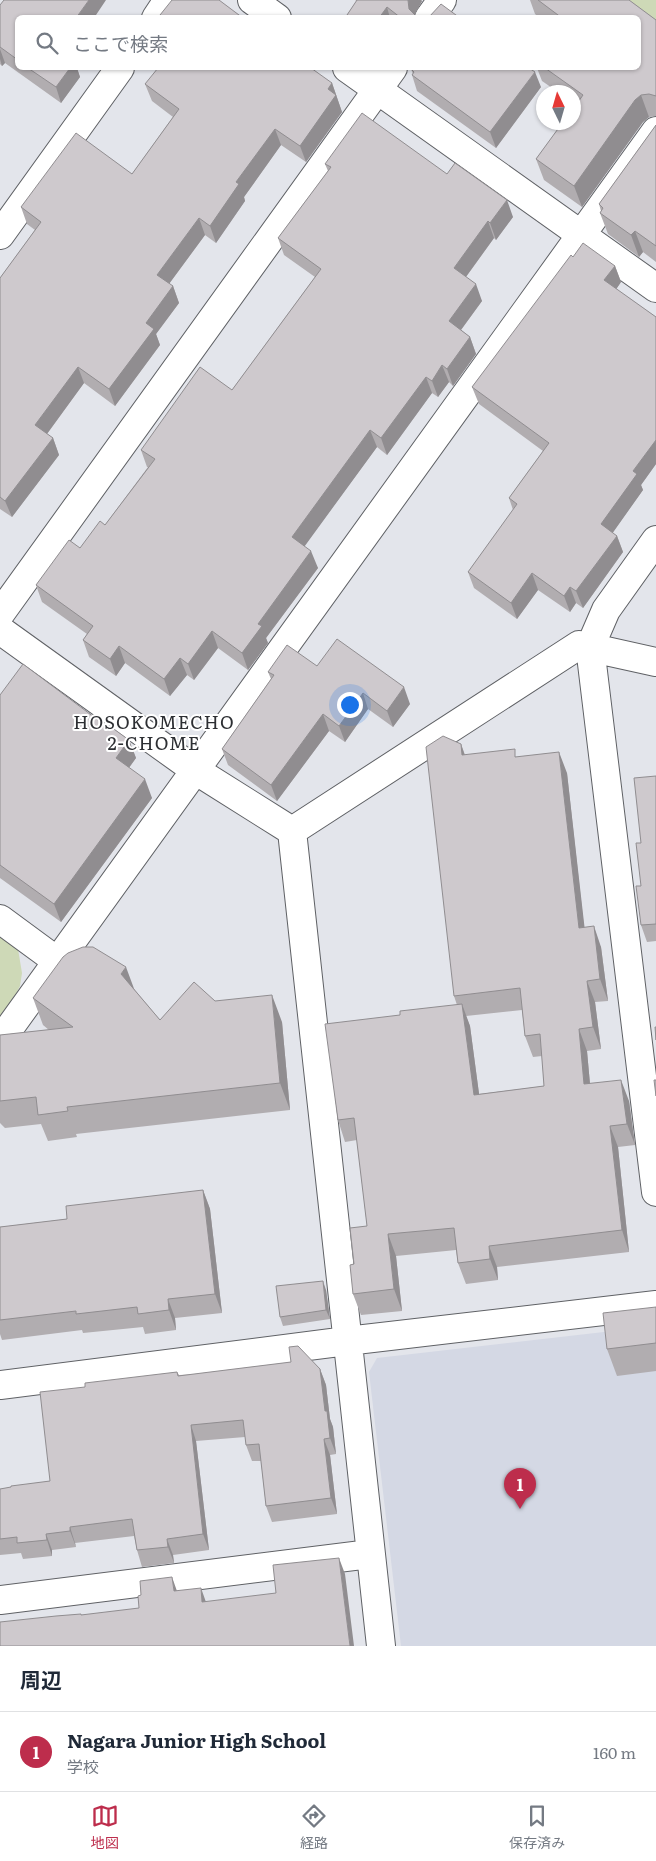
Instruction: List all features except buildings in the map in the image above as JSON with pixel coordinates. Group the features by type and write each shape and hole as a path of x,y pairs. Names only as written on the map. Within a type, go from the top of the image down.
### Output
{"street":[{"path":"158,15 168,0"},
{"path":"252,0 273,15"},
{"path":"431,15 442,0"},
{"path":"0,235 119,70"},
{"path":"350,70 656,288"},
{"path":"0,614 391,70"},
{"path":"0,1041 656,131"},
{"path":"656,540 606,610 590,647 646,1019 656,1192"},
{"path":"0,630 195,770 292,831"},
{"path":"292,831 579,645 656,662"},
{"path":"292,831 381,1646"},
{"path":"0,919 58,961"},
{"path":"0,1385 347,1341 656,1306"},
{"path":"0,1600 370,1554"}],"shaded area":[{"path":"656,1326 656,1646 401,1646 369,1372 377,1358"}],"green space":[{"path":"620,0 656,0 656,26"},
{"path":"0,932 18,949 22,973 20,986 16,994 0,1016"}],"place":[{"name":"Nagara Junior High School","path":"520,1509"}],"district":[{"name":"HOSOKOMECHO 2-CHOME","path":"154,731"}]}
